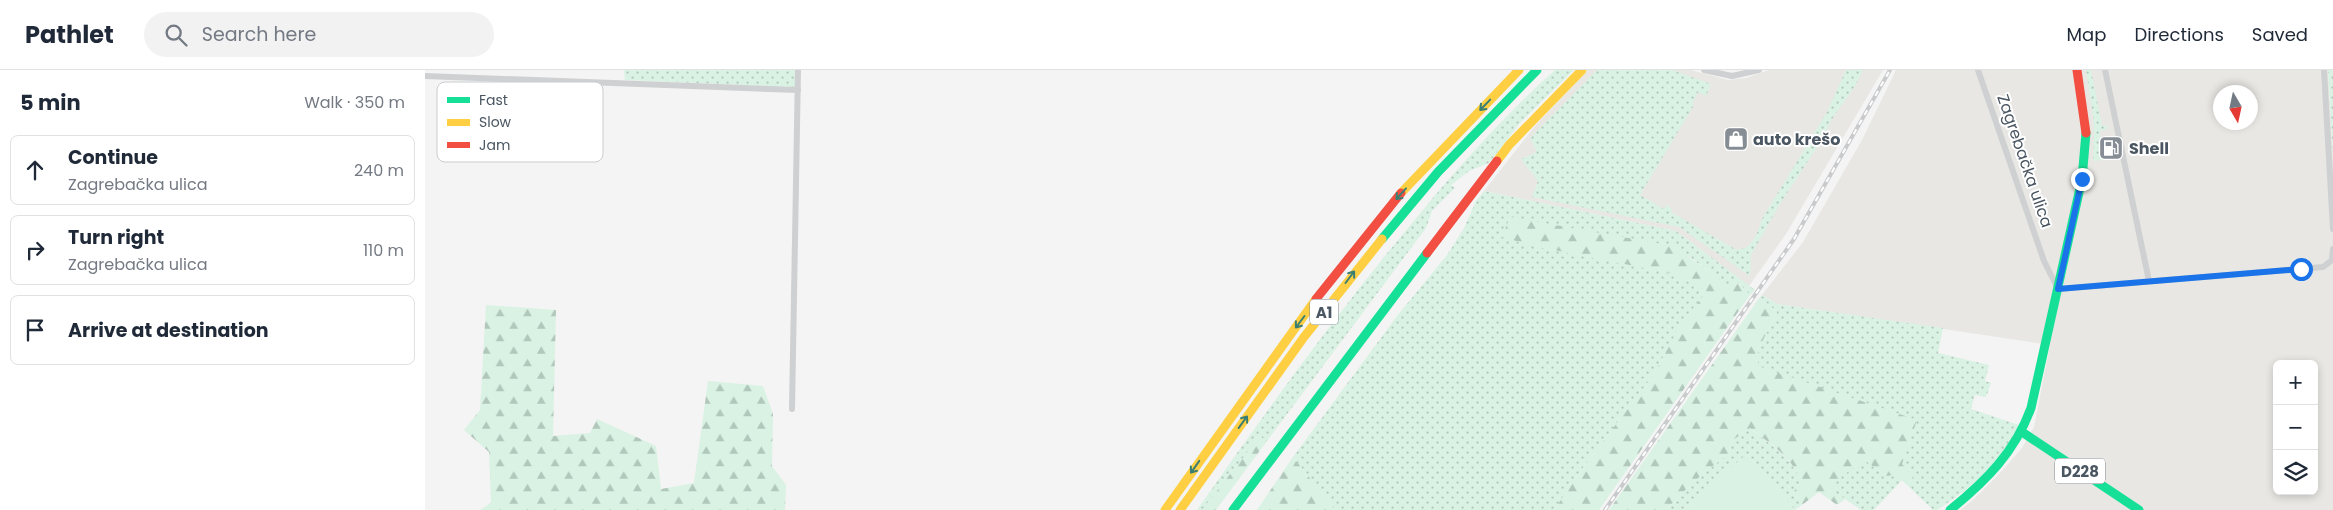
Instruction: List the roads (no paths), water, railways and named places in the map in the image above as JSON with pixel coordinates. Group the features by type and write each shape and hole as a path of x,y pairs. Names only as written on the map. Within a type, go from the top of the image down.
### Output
{"main road":[{"name":"A1","path":"1165,510 1284,342 1351,255 1434,158 1519,70"},
{"name":"A1","path":"1180,510 1358,266 1441,169 1537,70"},
{"path":"1517,90 1536,82 1548,70"},
{"path":"1233,510 1517,136 1582,70"},
{"name":"Zagrebačka ulica","path":"1950,510 1987,480 2009,454 2023,432 2036,388 2082,179 2086,128 2077,70"},
{"name":"D228","path":"2023,432 2139,510"}],"street":[{"path":"793,409 798,70"},
{"path":"1704,70 1732,76 1759,70"},
{"name":"Zagrebačka ulica","path":"1978,70 2044,261 2058,289"},
{"path":"2105,70 2149,281"},
{"path":"2324,70 2333,229"},
{"path":"425,76 585,82"},
{"path":"603,83 798,90"},
{"path":"2058,289 2323,267 2332,260 2333,249"}],"railway":[{"path":"1605,510 1794,239 1890,70"}],"place":[{"name":"auto krešo","path":"1736,139"},
{"name":"Shell","path":"2111,148"}]}
